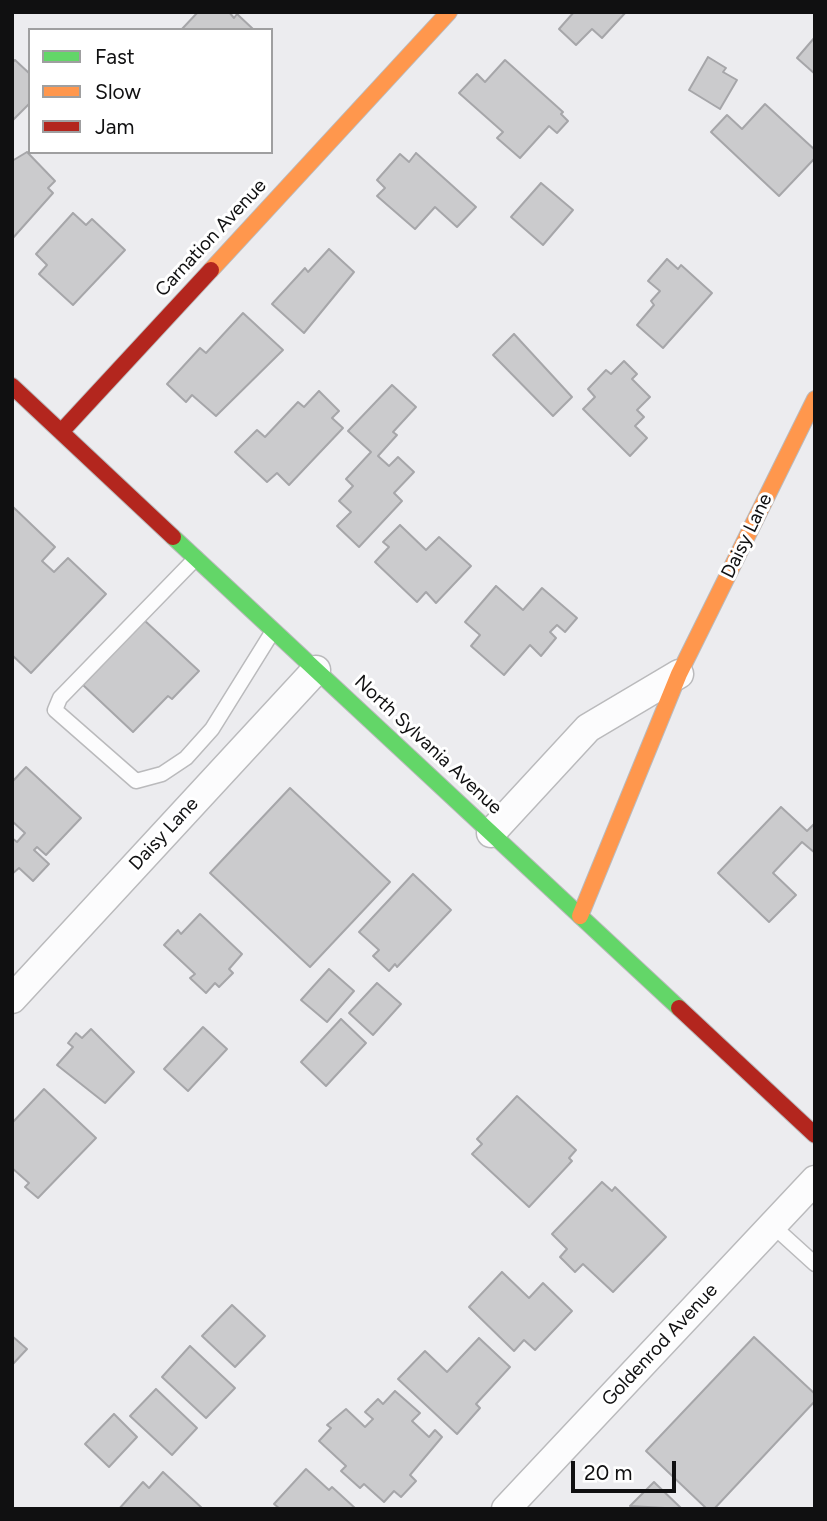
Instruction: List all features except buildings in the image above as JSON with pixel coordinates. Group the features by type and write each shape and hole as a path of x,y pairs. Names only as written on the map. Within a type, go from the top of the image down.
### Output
{"street":[{"name":"Carnation Avenue","path":"61,432 449,12"},
{"name":"North Sylvania Avenue","path":"12,386 815,1135"},
{"name":"Daisy Lane","path":"580,916 679,674 815,399"},
{"name":"Daisy Lane","path":"12,999 316,670"},
{"path":"491,833 588,729 679,674"},
{"name":"Goldenrod Avenue","path":"506,1509 815,1181"}],"lane":[{"path":"197,558 60,698 55,710 136,781 162,774 186,758 212,729 274,630"},
{"path":"772,1226 815,1264"}],"traffic: fast":[{"path":"173,537 679,1008"}],"traffic: slow":[{"path":"211,270 449,12"},
{"path":"580,916 679,674 815,399"}],"traffic: jam":[{"path":"61,432 211,270"},
{"path":"12,386 173,537"},
{"path":"679,1008 815,1135"}]}
